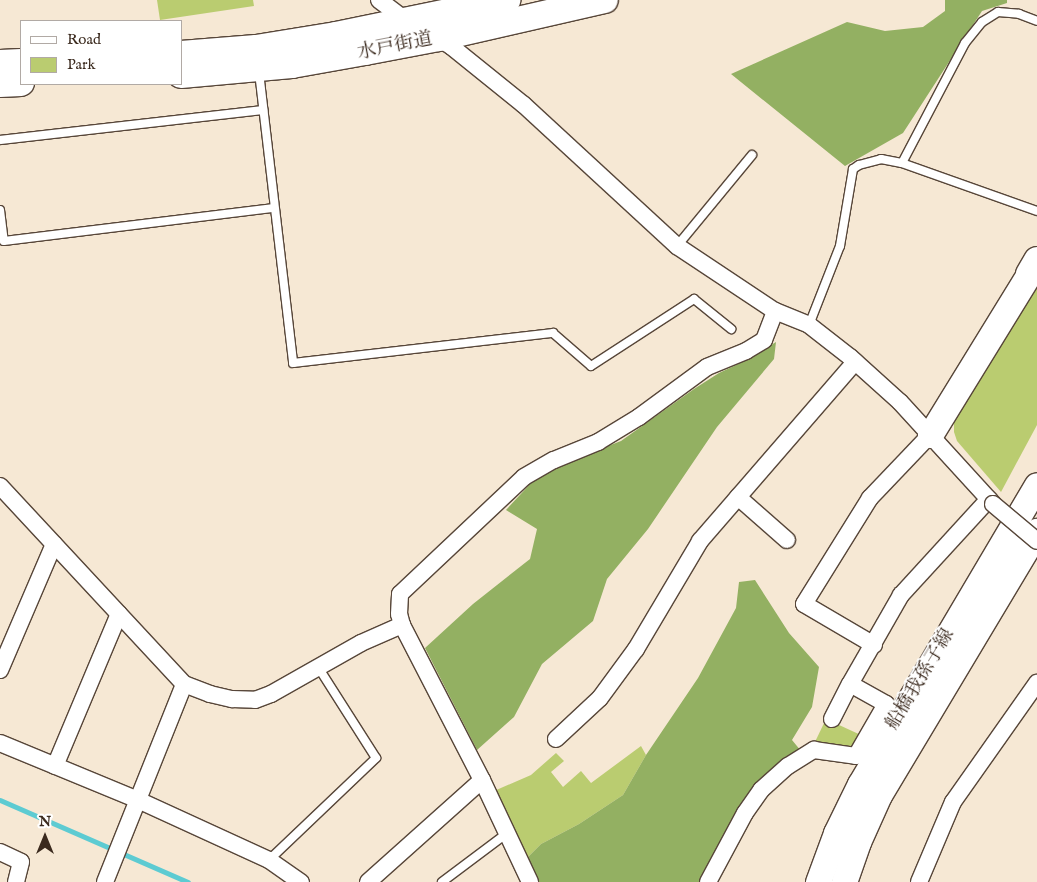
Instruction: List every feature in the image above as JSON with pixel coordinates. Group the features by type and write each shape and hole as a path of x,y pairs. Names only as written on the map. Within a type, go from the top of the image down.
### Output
{"highway":[{"name":"水戸街道","path":"182,75 506,0"},
{"name":"水戸街道","path":"182,54 257,58 301,64 439,38 605,0"},
{"path":"0,63 20,62"},
{"path":"0,84 20,83"}],"main road":[{"path":"930,435 1034,268"},
{"name":"船橋我孫子線","path":"818,882 836,833 895,707 1031,494 1037,474"},
{"name":"船橋我孫子線","path":"844,882 858,842 879,795 1037,531"}],"street":[{"path":"379,0 407,22 439,38 524,105 677,246 775,311 809,325 855,362 900,402 991,502 1037,541"},
{"path":"530,882 482,780 402,625 399,614 400,594 524,477 554,460 598,442 639,417 707,367 746,351 764,340 775,311"},
{"path":"556,739 600,698 631,656 700,541 855,362"},
{"path":"874,645 804,604 870,498 930,435"},
{"path":"0,486 184,684 232,699 255,700 270,694 317,666 402,625"},
{"path":"738,496 787,540"},
{"path":"832,719 901,595 991,502"},
{"path":"0,670 54,544"},
{"path":"56,766 119,614"},
{"path":"919,882 953,802 1037,683"},
{"path":"105,882 184,684"},
{"path":"708,882 745,813 761,790 788,766 814,750 856,756 895,707 850,684"},
{"path":"0,742 138,800 269,860 301,882"},
{"path":"368,882 482,780"},
{"path":"0,852 21,862 16,882"}],"lane":[{"path":"902,163 965,43 982,22 998,12 1019,14 1037,21"},
{"path":"257,58 293,362 553,332 591,366 694,298 731,328"},
{"path":"0,140 263,110"},
{"path":"677,246 752,155"},
{"path":"809,325 840,246 853,169 881,159 902,163 1037,211"},
{"path":"0,210 4,241 274,208"},
{"path":"269,860 376,758 317,666"},
{"path":"442,882 506,834"}],"green space":[{"path":"157,0 253,0 254,6 160,20"},
{"path":"945,0 1007,0 1007,3 982,11 903,133 845,166 731,74 847,22 885,31 923,27 945,11"},
{"path":"1037,286 1037,425 1001,492 957,441 954,432 954,419"},
{"path":"776,342 774,359 717,427 648,529 607,579 593,621 542,664 514,717 477,750 425,648 473,604 530,559 537,529 506,510 532,482 569,461 621,441 719,373 749,359"},
{"path":"755,580 789,633 819,667 812,707 792,740 801,751 786,760 701,882 536,882 525,860 541,844 579,824 623,795 646,755 698,678 736,608 739,582"},
{"path":"826,719 863,736 855,750 814,744"},
{"path":"641,746 646,755 623,795 579,824 541,844 525,860 494,791 531,775 556,753 564,761 551,772 563,787 581,771 591,783"}],"waterway":[{"path":"0,800 188,882"}]}
